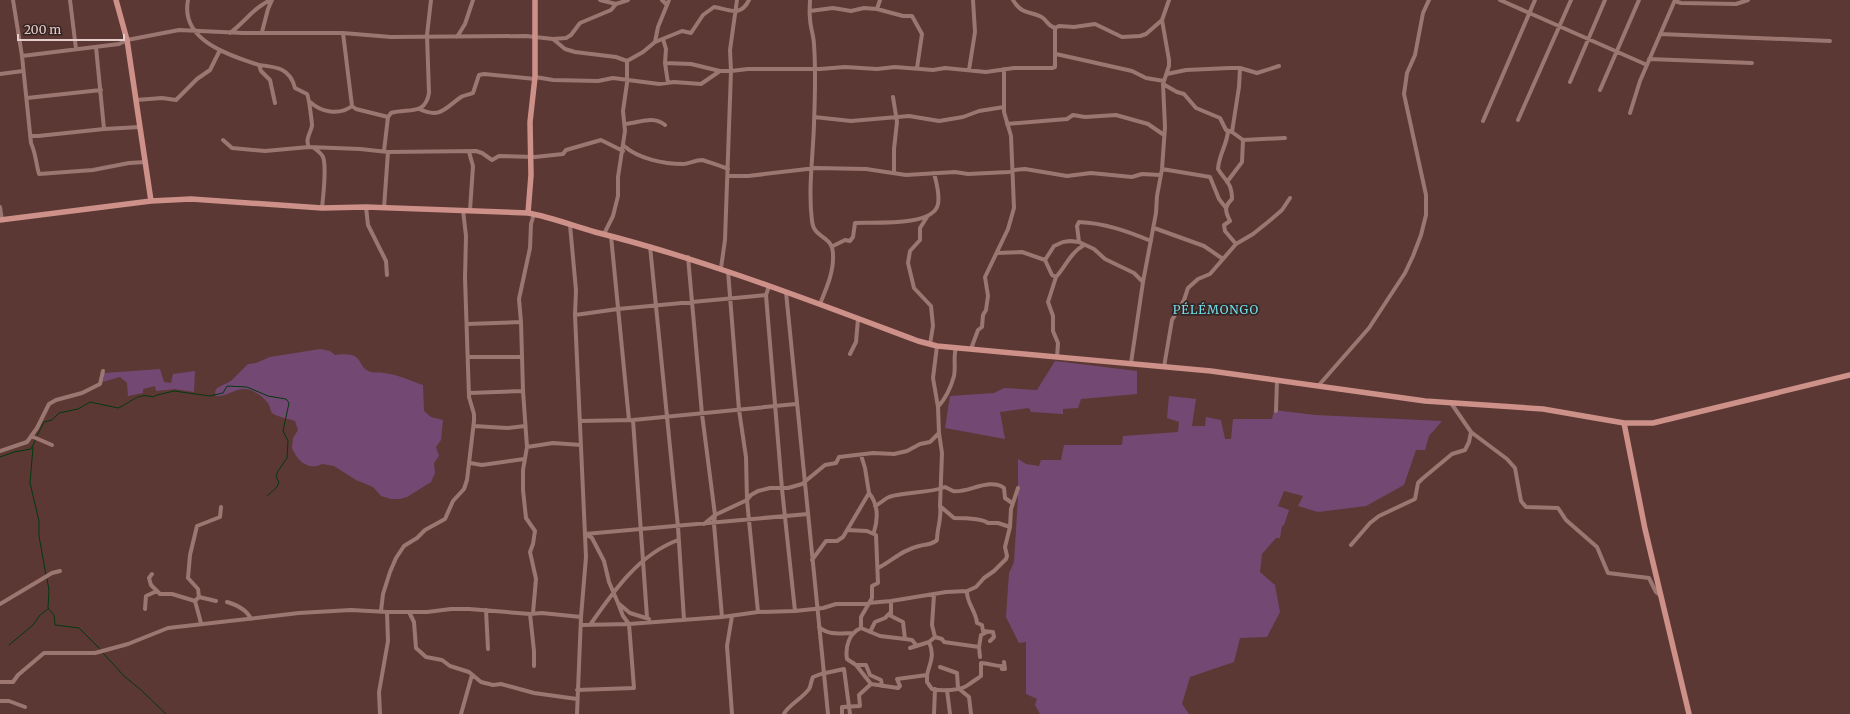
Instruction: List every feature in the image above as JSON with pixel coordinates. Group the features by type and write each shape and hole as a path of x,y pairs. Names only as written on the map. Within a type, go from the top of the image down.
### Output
{"street":[{"path":"12,0 22,56 22,71 27,98 30,136 39,174 93,170 138,161 146,162"},
{"path":"70,0 76,49"},
{"path":"116,0 127,40 151,201"},
{"path":"188,0 186,10 187,17 193,31 227,54 259,65 278,68 290,74 295,88 307,94 310,102 309,111 312,124 307,140 311,148 319,152 323,158 324,185 322,208"},
{"path":"230,33 243,24 261,2 272,0"},
{"path":"262,32 272,0"},
{"path":"352,106 356,109 388,116 391,113 419,109 425,106 429,93 427,35 431,0"},
{"path":"457,37 471,10 473,0"},
{"path":"528,213 531,175 530,122 535,78 535,0"},
{"path":"600,0 616,4"},
{"path":"22,56 119,44 127,40 152,36 170,31 230,33 343,33 391,37 427,35 457,37 493,35 553,39 566,38 571,35 580,23 611,10 616,4 628,0"},
{"path":"662,0 667,5"},
{"path":"655,42 658,27 669,0"},
{"path":"721,268 724,256 728,176 731,71 730,50 736,11 736,0"},
{"path":"553,39 565,49 616,57 627,61 643,52 655,42 682,32 691,33 694,31 703,15 714,7 728,11 736,11 742,9 749,0"},
{"path":"810,0 810,18 814,45 814,117 810,187 813,227 833,246 832,269 820,304"},
{"path":"877,9 880,0"},
{"path":"969,70 975,32 973,0"},
{"path":"1013,0 1022,10 1043,18 1048,25 1055,28 1059,26 1095,24 1122,37 1140,36 1146,34 1162,20"},
{"path":"1131,363 1143,282 1150,241 1154,228 1162,169 1164,135 1164,82 1169,60 1162,20 1169,0"},
{"path":"1319,385 1369,328 1405,273 1413,256 1426,215 1426,195 1404,94 1407,73 1414,55 1423,13 1429,0"},
{"path":"1500,0 1647,65"},
{"path":"1483,121 1535,0"},
{"path":"1518,120 1571,0"},
{"path":"1570,82 1605,0"},
{"path":"1600,90 1639,0"},
{"path":"1630,113 1649,59 1675,0 1681,3 1736,4 1748,0"},
{"path":"810,11 832,8 851,11 862,8 877,9 890,14 912,16 922,34 917,68"},
{"path":"664,63 695,65 720,71 846,67 877,69 917,68 986,72 1036,67 1054,68 1056,54 1055,28"},
{"path":"343,33 352,106"},
{"path":"1660,34 1830,41"},
{"path":"663,39 666,49 664,63 668,83"},
{"path":"96,47 104,129"},
{"path":"136,100 162,98 176,100 197,79 210,70 220,50"},
{"path":"1056,54 1132,71 1146,78 1164,82 1177,92 1184,94 1196,108 1220,118 1226,130 1243,140 1285,138"},
{"path":"1649,59 1752,63"},
{"path":"604,234 617,205 625,124 623,111 627,80 627,61"},
{"path":"259,65 261,71 270,80 275,103"},
{"path":"1167,74 1186,70 1240,68 1257,73 1279,66"},
{"path":"1226,208 1232,199 1232,190 1226,178 1218,169 1221,152 1230,131 1239,87 1240,68"},
{"path":"971,349 978,330 982,327 983,315 986,310 988,296 985,277 1012,220 1015,199 1012,171 1011,136 1004,107 1004,69"},
{"path":"0,74 22,71"},
{"path":"419,109 432,113 444,110 461,97 472,93 478,75 484,74 589,82 613,78 659,84 701,84 720,71"},
{"path":"27,98 101,90"},
{"path":"893,97 897,130 894,149 894,172"},
{"path":"310,102 315,106 330,112 344,110 352,106"},
{"path":"814,117 852,121 909,116 939,121 1004,107"},
{"path":"1007,124 1066,119 1073,115 1086,116 1110,114 1148,124 1164,135"},
{"path":"384,208 388,116"},
{"path":"625,124 652,119 660,121 665,125"},
{"path":"30,136 140,127"},
{"path":"223,140 232,148 265,150 311,148 469,152 482,153 492,160 499,156 563,154 566,150 601,140 637,155 658,161 685,164 700,160 728,168"},
{"path":"1227,182 1242,162 1243,140"},
{"path":"469,152 473,166 470,210"},
{"path":"728,176 754,175 812,168 866,169 906,175 934,173 968,174 1025,169 1067,176 1091,173 1132,177 1142,174 1160,175"},
{"path":"1162,169 1182,173 1198,173 1210,177 1219,199 1226,208 1230,221 1224,225 1226,231 1236,244"},
{"path":"930,344 933,326 931,306 914,288 908,259 910,251 920,240 920,228 927,217 936,209 938,204 938,192 934,173"},
{"path":"1164,367 1172,320 1184,300 1186,292 1198,279 1210,274 1236,244 1253,234 1272,219 1287,204 1290,198"},
{"path":"0,207 1,220 151,201 191,199 322,208 366,207 528,213 688,257 937,346 1211,371 1451,403 1543,409 1624,423 1653,423 1850,375"},
{"path":"366,207 370,229 386,261 387,275"},
{"path":"381,611 383,594 390,572 396,558 404,546 418,538 425,530 445,519 453,501 466,486 470,463 474,414 469,393 469,357 465,278 466,236 463,210"},
{"path":"534,214 531,224 530,248 520,299 524,426 527,447 523,470 524,509 526,518 534,531 534,544 530,552 536,579 531,613 534,666"},
{"path":"833,246 845,240 850,241 853,237 855,223 890,224 927,217"},
{"path":"1079,242 1077,226 1079,222 1093,223 1121,229 1150,241"},
{"path":"570,225 576,290 575,315 583,512 586,534 586,567 581,618 577,714"},
{"path":"1154,228 1204,246 1222,259"},
{"path":"611,236 642,530 642,561 647,617"},
{"path":"1045,260 1054,246 1063,242 1079,242 1094,249 1105,259 1134,273 1143,282"},
{"path":"1057,356 1058,344 1053,332 1054,316 1048,302 1056,277 1078,248 1084,245"},
{"path":"650,246 668,417 678,527 684,620"},
{"path":"997,253 1022,252 1045,260 1052,275 1056,277"},
{"path":"688,257 702,414 715,515 714,524 722,617"},
{"path":"728,271 729,299 739,410 746,457 747,500 758,612"},
{"path":"769,286 766,295 782,488 795,611"},
{"path":"786,292 828,714"},
{"path":"575,315 618,309 766,295"},
{"path":"850,354 856,342 858,319"},
{"path":"467,324 521,322"},
{"path":"878,568 899,554 918,546 933,544 937,540 937,526 941,514 940,488 942,453 939,433 938,407 933,378 937,346"},
{"path":"938,407 947,393 954,376 953,356 956,348"},
{"path":"469,357 522,357"},
{"path":"0,451 24,443 31,436 50,404 56,400 82,393 100,384 103,371"},
{"path":"1276,411 1277,380"},
{"path":"469,393 523,391"},
{"path":"1451,403 1471,432 1507,459 1515,468 1521,501 1526,508 1558,508 1566,520 1597,547 1608,573 1649,578 1656,592 1662,597"},
{"path":"580,421 631,420 796,404"},
{"path":"1624,423 1645,529 1689,714"},
{"path":"474,426 507,428 524,426"},
{"path":"1351,544 1379,516 1415,499 1418,483 1452,454 1465,450 1469,442 1471,432"},
{"path":"704,524 715,515 747,500 751,495 758,491 802,484 826,465 836,463 839,457 873,453 894,454 907,451 920,444 930,442 939,433"},
{"path":"31,436 52,445"},
{"path":"527,447 553,443 581,445"},
{"path":"861,455 865,468 869,493 875,506 876,520 874,532 878,544 878,584 872,586 872,598 860,617 861,628"},
{"path":"470,463 482,465 524,459"},
{"path":"875,506 888,497 921,493 945,486 954,491 964,491 974,486 1001,486 1004,488 1005,498 1012,502"},
{"path":"581,625 628,624 722,617 758,612 795,611 836,604 891,602 946,592 967,591 976,587 984,578 1004,562 1007,556 1005,547 1010,527 1012,502 1018,488"},
{"path":"812,560 826,541 837,541 843,537 869,493"},
{"path":"940,506 954,518 969,518 984,521 988,524 998,523 1010,527"},
{"path":"199,598 198,589 188,578 196,527 220,517 221,507"},
{"path":"586,534 714,524 808,514"},
{"path":"847,530 874,532"},
{"path":"577,690 634,688 628,624 623,616 609,582 604,561 592,538 586,534"},
{"path":"590,625 614,591 642,561 656,550 678,540"},
{"path":"0,604 60,570"},
{"path":"152,574 148,578 149,582 160,594 172,594 195,601"},
{"path":"145,609 146,596 157,591"},
{"path":"967,591 966,598 974,610 977,623 982,625 983,631 987,632"},
{"path":"934,595 932,625 935,636"},
{"path":"195,601 199,598 216,601"},
{"path":"195,601 201,623"},
{"path":"227,602 249,614 251,619"},
{"path":"891,602 891,616 903,622 905,638"},
{"path":"618,603 630,612 647,617 655,622"},
{"path":"0,682 13,682 18,675 44,654 76,654 102,651 128,644 168,628 299,612 351,610 409,612 450,609 531,613 581,618"},
{"path":"486,610 488,649"},
{"path":"380,714 379,692 388,641 387,612"},
{"path":"409,612 414,622 416,648 426,657 442,660 450,666 462,668 470,672 480,682 487,684 501,684 540,694 577,699"},
{"path":"870,632 875,622 885,618 891,612"},
{"path":"732,616 727,646 732,714"},
{"path":"819,627 825,632 832,634 854,633"},
{"path":"861,628 880,636 912,640 917,646"},
{"path":"850,714 844,669 847,659 847,644 854,633 861,628"},
{"path":"980,657 979,647 981,635 987,632 993,632 994,637 990,641"},
{"path":"910,648 930,642 935,636"},
{"path":"935,636 942,639 944,642 979,647"},
{"path":"930,642 932,664 928,669 927,682 935,690 946,690 967,686 981,676 982,663 1001,666 1002,669 1005,669 1004,662"},
{"path":"847,659 856,665 871,684 898,688 900,686 897,679 927,675"},
{"path":"856,665 866,665 870,675 881,680 882,686"},
{"path":"940,667 957,673 958,688 969,697 971,714"},
{"path":"784,714 810,688 813,677 844,669"},
{"path":"462,714 472,675"},
{"path":"842,714 842,707 860,706 859,695 871,684"},
{"path":"934,714 935,690"},
{"path":"946,690 950,714"},
{"path":"0,701 9,701 25,706"}],"shaded area":[{"path":"320,349 330,351 335,355 352,355 359,360 366,370 394,375 423,385 424,411 431,417 443,420 441,440 436,447 439,456 434,463 435,473 431,482 407,497 400,499 391,499 381,496 373,487 356,480 334,466 322,464 313,466 304,464 300,461 292,448 293,438 298,430 295,421 272,413 268,403 258,394 242,389 216,396 215,392 217,388 231,381 248,364 256,363 270,357"},
{"path":"1055,361 1137,371 1137,394 1081,399 1078,408 1063,409 1063,414 1031,412 1029,408 1000,412 1005,439 945,428 950,396 994,393 1004,388 1037,390"},
{"path":"160,369 164,382 171,383 173,374 195,371 194,392 175,389 156,391 155,386 143,389 143,393 128,396 127,383 120,377 103,382 104,373"},
{"path":"1169,396 1196,399 1192,426 1205,426 1206,417 1221,420 1225,439 1231,439 1233,419 1272,419 1274,410 1315,415 1442,421 1429,436 1425,450 1416,450 1404,485 1366,506 1318,512 1298,506 1303,496 1284,491 1278,506 1289,510 1284,525 1282,526 1280,538 1276,538 1262,554 1260,572 1275,585 1280,612 1267,637 1240,638 1234,662 1190,677 1182,704 1189,714 1040,714 1035,705 1037,699 1026,694 1026,642 1019,643 1006,617 1009,573 1014,562 1018,497 1018,459 1026,464 1039,466 1041,460 1061,460 1064,445 1122,445 1123,436 1178,432 1179,422 1167,418"}],"waterway":[{"path":"37,436 44,422 52,420 59,413 78,409 90,402 118,408 138,397 143,396 153,397 174,391 210,396 223,393 227,386 247,387 268,396 286,399 289,403 283,431 288,441 287,458 278,471 276,477 279,482 277,487 267,496"},
{"path":"0,457 14,452 31,449 36,439"},
{"path":"33,447 30,483 39,521 39,536 46,575"},
{"path":"47,579 49,590 48,608 54,615 55,625 79,628 100,649"},
{"path":"9,645 33,625 40,615 48,609"},
{"path":"103,653 124,676 166,714"}],"district":[{"name":"PÉLÉMONGO","path":"1216,309"}]}
